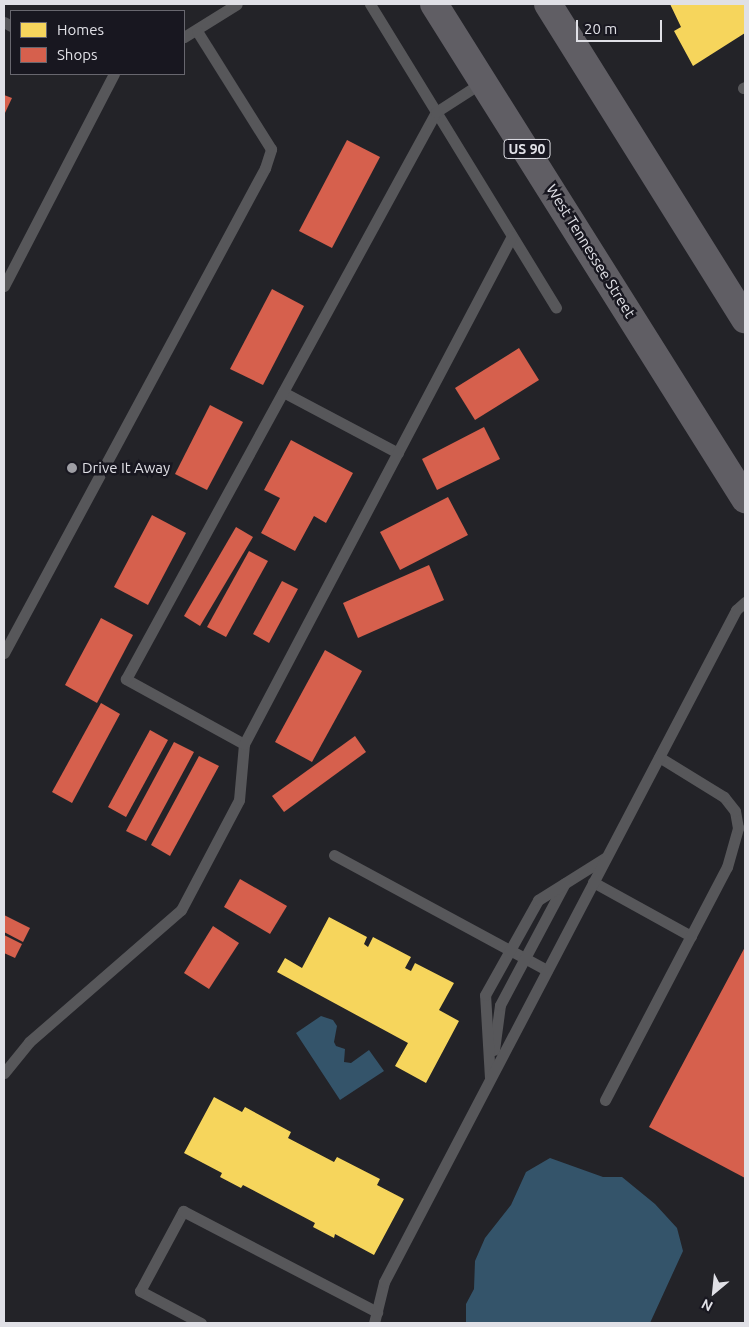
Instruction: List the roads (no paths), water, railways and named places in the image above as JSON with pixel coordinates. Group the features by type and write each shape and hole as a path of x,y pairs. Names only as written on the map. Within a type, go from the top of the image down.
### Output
{"main road":[{"name":"West Tennessee Street","path":"434,4 485,81 745,499"},
{"path":"548,4 745,319"}],"lane":[{"path":"185,36 237,4"},
{"path":"370,4 556,307"},
{"path":"4,653 265,168 271,149 196,31"},
{"path":"4,286 113,75"},
{"path":"244,744 126,680 436,112 485,81"},
{"path":"4,1073 30,1042 181,910 239,800 244,744 512,236"},
{"path":"283,392 398,453"},
{"path":"201,1323 140,1291 182,1211 376,1318 384,1282 736,610 745,602"},
{"path":"605,1100 691,936 734,848 738,828 735,811 724,797 659,757"},
{"path":"334,855 547,970"},
{"path":"490,1079 485,996 538,900 607,857"},
{"path":"490,1079 500,1005 565,882"},
{"path":"593,882 691,936"}],"water":[{"path":"321,1016 333,1020 337,1026 334,1042 336,1046 345,1049 344,1062 351,1063 369,1050 384,1071 340,1100 296,1033"},
{"path":"550,1158 603,1177 622,1177 655,1204 677,1228 683,1251 650,1323 466,1323 466,1304 474,1289 475,1261 485,1238 511,1205 526,1172"}],"place":[{"name":"Drive It Away","path":"72,468"}]}
